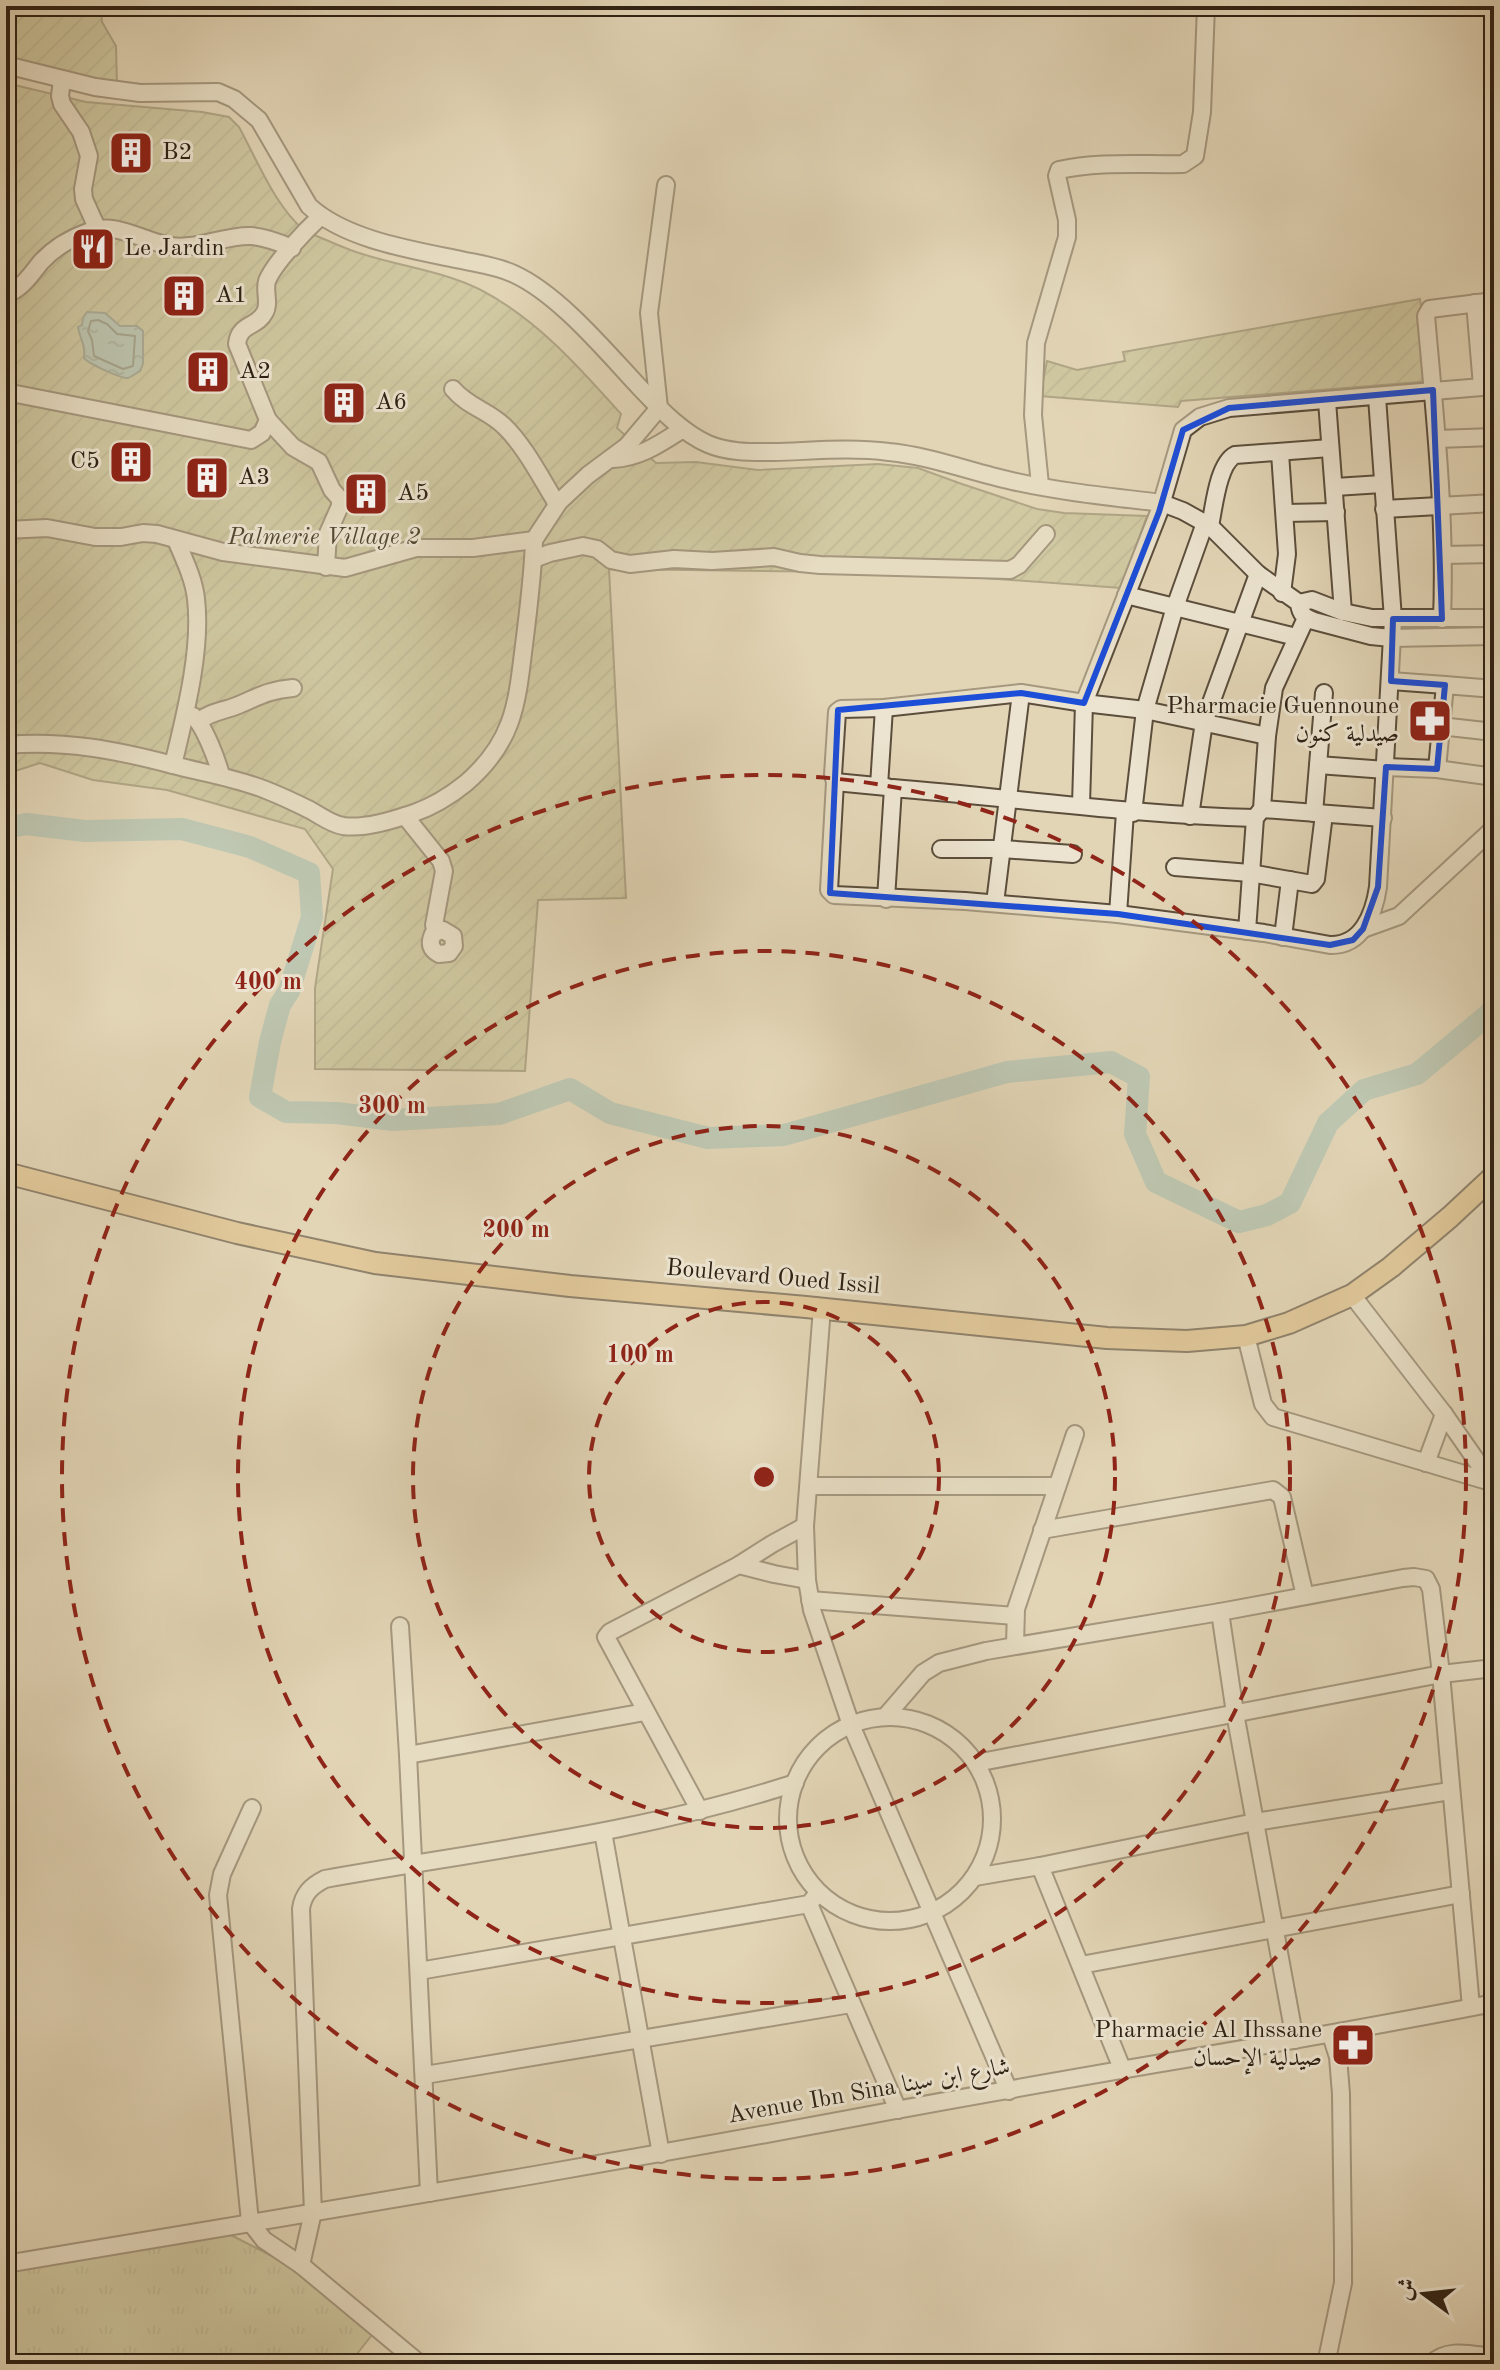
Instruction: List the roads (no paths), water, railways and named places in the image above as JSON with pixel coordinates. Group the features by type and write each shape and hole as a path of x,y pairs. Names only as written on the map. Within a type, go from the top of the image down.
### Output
{"main road":[{"name":"Boulevard Oued Issil","path":"6,1173 237,1233 375,1263 570,1286 1107,1338 1187,1341 1246,1336 1289,1323 1352,1295 1391,1267 1494,1176"}],"street":[{"path":"1040,485 1033,415 1036,343 1067,237 1067,220 1057,176 1059,170 1088,166 1183,164 1195,156 1202,112 1206,6"},
{"path":"6,65 95,87 140,93 218,92 234,99 259,120 309,206 321,216 352,232 495,267 515,275 568,314 659,408 683,429 709,445 730,451 890,452 1014,481 1162,503 1208,524 1258,574 1302,611 1371,636 1494,636"},
{"path":"62,79 62,104 81,132 89,156 84,199 97,228"},
{"path":"6,745 50,743 104,748 221,775 266,790 342,826 377,823 405,816 451,796 495,754 512,718 520,682 534,540 557,504 583,479 632,441 659,408 649,313 666,185"},
{"path":"321,216 272,271 267,281 267,309 241,331 237,344 268,420 293,447 319,462 332,490 340,499 328,533 326,567"},
{"path":"6,295 18,290 30,279 53,251 97,228 110,228 174,247 250,236 267,238 292,248"},
{"path":"1442,619 1444,555 1427,313 1430,309 1494,301"},
{"path":"1081,805 1084,703 1162,503 1183,430 1191,422 1229,408 1488,386 1475,303"},
{"path":"453,389 503,425 557,504"},
{"path":"6,392 251,440 262,433 268,420"},
{"path":"1267,736 1145,710 1021,693 838,710 829,890 834,895 995,903 1118,914 1318,944 1341,945 1353,940 1374,910 1376,899 1391,681 1393,619 1377,397"},
{"path":"1327,401 1343,612"},
{"path":"612,459 644,452 683,429"},
{"path":"1437,439 1493,437 1494,456"},
{"path":"1118,914 1129,812 1145,710 1175,607 1208,524 1224,467 1235,455 1330,448"},
{"path":"1280,453 1287,554 1282,593"},
{"path":"1335,487 1382,484"},
{"path":"1384,509 1494,503"},
{"path":"1285,513 1336,512"},
{"path":"6,530 47,528 95,537 143,533 223,552 345,568 416,548 473,548 534,540"},
{"path":"534,559 583,546 597,549 611,560 630,564 674,559 712,561 774,557 820,565 1002,570 1015,568 1046,534"},
{"path":"173,765 193,716 196,637 196,599 176,540"},
{"path":"1444,555 1494,554"},
{"path":"1190,816 1204,722 1258,574"},
{"path":"1126,595 1296,637"},
{"path":"1247,931 1250,873 1277,677 1296,637 1302,611 1312,600 1343,612 1372,618 1494,618"},
{"path":"1391,681 1494,689"},
{"path":"1437,769 1445,685"},
{"path":"193,716 235,706 258,694 293,688"},
{"path":"995,903 1021,693"},
{"path":"1175,867 1250,873 1312,884 1315,881 1318,765 1324,693"},
{"path":"884,708 886,899"},
{"path":"193,716 216,754 221,775"},
{"path":"1440,726 1494,732"},
{"path":"1318,765 1437,769 1494,777"},
{"path":"835,782 1008,797 1129,812 1190,816 1319,813 1383,818"},
{"path":"405,816 441,861 444,871 435,907 434,925 437,932"},
{"path":"1363,929 1399,916 1494,828"},
{"path":"941,849 1073,854"},
{"path":"1283,937 1290,880"},
{"path":"1352,1295 1493,1483"},
{"path":"822,1308 805,1526 810,1600 851,1725 1009,2091"},
{"path":"1246,1336 1263,1404 1273,1417 1493,1483"},
{"path":"1426,1463 1444,1414"},
{"path":"1015,1645 1015,1616 1075,1434"},
{"path":"809,1486 1057,1486"},
{"path":"1042,1530 1273,1490 1282,1497 1305,1596"},
{"path":"700,1811 607,1640 607,1634 739,1565 805,1526"},
{"path":"739,1565 807,1580"},
{"path":"885,1717 923,1673 939,1663 1015,1645 1403,1578 1426,1579 1431,1589 1441,1674 1471,2007"},
{"path":"810,1600 1015,1616"},
{"path":"1220,1612 1235,1713 1295,2040"},
{"path":"400,1626 415,1863 429,2193"},
{"path":"976,1763 1441,1674 1494,1668"},
{"path":"408,1755 645,1712"},
{"path":"419,1971 620,1938 814,1898 872,1921 903,1921 932,1913 956,1898 975,1877 988,1850 993,1820 988,1790 976,1763 952,1737 920,1721 885,1717 851,1725 832,1735 803,1765 789,1802 790,1841 814,1898 851,2004 898,2110"},
{"path":"301,2265 313,2212 302,1902 310,1888 325,1879 603,1832 700,1811 795,1783"},
{"path":"975,1877 1255,1822 1450,1791"},
{"path":"252,1808 222,1874 218,1895 250,2222 264,2240 301,2265 420,2364"},
{"path":"603,1832 661,2154"},
{"path":"1040,1866 1123,2071"},
{"path":"1081,1965 1461,1894"},
{"name":"Avenue Ibn Sina شارع ابن سينا","path":"6,2264 661,2154 1331,2035 1494,2003"},
{"path":"425,2075 851,2004"},
{"path":"1326,2364 1343,2283 1341,2094 1338,2057 1331,2035"},
{"path":"1431,2364 1443,2354 1451,2353 1494,2357"}],"water":[{"path":"87,312 105,313 120,326 137,326 143,331 143,364 140,371 125,378 84,358 84,345 78,327 82,325"}],"waterway":[{"path":"6,828 26,824 85,831 182,829 250,847 309,873 312,917 289,991 280,1005 260,1097 286,1112 337,1113 393,1120 499,1114 570,1089 610,1113 708,1138 784,1135 1007,1072 1111,1062 1139,1077 1135,1134 1156,1182 1239,1222 1267,1215 1290,1203 1328,1123 1364,1090 1417,1074 1494,1007"}],"place":[{"name":"B2","path":"131,153"},
{"name":"Le Jardin","path":"93,249"},
{"name":"A1","path":"184,296"},
{"name":"A2","path":"208,372"},
{"name":"A6","path":"344,403"},
{"name":"C5","path":"131,462"},
{"name":"A3","path":"207,478"},
{"name":"A5","path":"366,494"},
{"name":"Pharmacie Guennoune صيدلية كنون","path":"1430,721"},
{"name":"Pharmacie Al Ihssane صيدلية الإحسان","path":"1353,2045"}],"park label":[{"name":"Palmerie Village 2","path":"324,538"}]}
